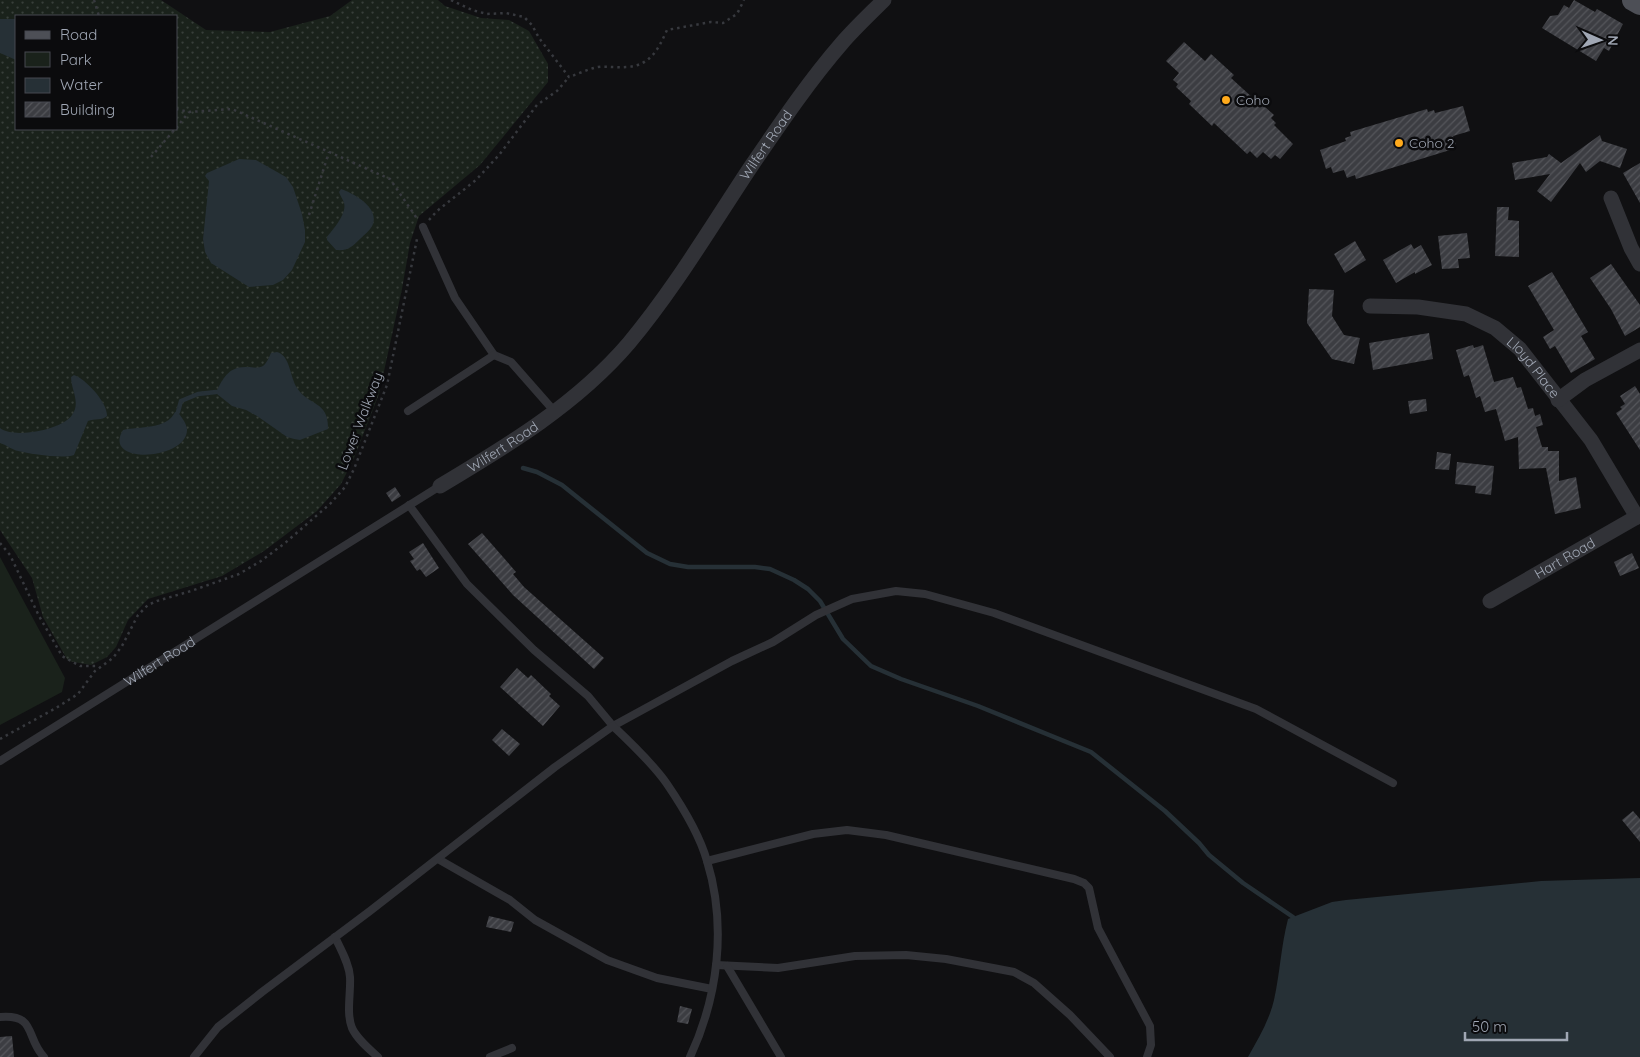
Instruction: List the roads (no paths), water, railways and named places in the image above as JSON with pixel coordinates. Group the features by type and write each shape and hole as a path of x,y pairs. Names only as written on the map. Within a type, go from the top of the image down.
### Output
{"main road":[{"path":"1633,0 1640,4"}],"street":[{"name":"Wilfert Road","path":"440,486 486,458 554,412 584,389 628,344 668,291 809,85 842,42 884,0"},
{"path":"1611,198 1631,248 1640,264"},
{"name":"Lloyd Place","path":"1370,306 1418,307 1466,314 1495,328 1520,349 1591,440 1639,516"},
{"path":"1558,400 1585,380 1640,350"},
{"name":"Hart Road","path":"1490,601 1639,516"}],"lane":[{"path":"423,227 455,298 494,355 511,362 554,412"},
{"path":"408,411 494,355"},
{"name":"Wilfert Road","path":"0,761 440,486"},
{"path":"409,505 467,584 534,650 588,696 613,726 666,782 688,818 707,860 715,899 718,932 712,989 701,1034 690,1057"},
{"path":"194,1057 218,1027 262,992 555,768 613,726 732,661 773,642 816,615 852,599 896,591 925,594 994,612 1256,709 1393,783"},
{"path":"707,860 813,834 847,830 886,835 1084,883 1088,888 1098,928 1150,1026 1151,1045 1147,1057"},
{"path":"438,859 510,900 534,920 607,960 657,978 712,989"},
{"path":"335,937 346,958 350,975 352,1028 367,1047 378,1057"},
{"path":"716,965 778,968 856,956 906,955 946,959 1014,972 1042,989 1110,1057"},
{"path":"727,966 781,1057"},
{"path":"0,1017 18,1017 25,1022 44,1057"},
{"path":"490,1057 512,1048"}],"water":[{"path":"0,19 15,19 15,60 0,53"},
{"path":"239,159 256,160 286,177 293,187 302,214 305,242 292,270 283,280 273,285 249,287 211,263 205,252 203,239 209,181 205,176 207,173"},
{"path":"341,189 364,202 369,207 374,218 371,228 355,244 347,249 336,250 327,240 327,237 343,212 344,203 339,192"},
{"path":"277,352 285,357 297,388 307,398 322,408 327,420 328,429 300,440 287,437 257,416 232,406 217,394 216,392 221,382 231,371 240,367 261,367 266,363 271,353"},
{"path":"74,375 84,381 100,398 107,416 88,421 74,455 55,456 30,453 16,450 0,443 0,428 16,433 26,433 49,429 67,420 75,410 76,405 71,382 71,377"},
{"path":"175,412 178,412 185,422 187,429 184,439 175,447 147,455 134,454 124,449 120,442 123,430 159,425 171,418"},
{"path":"1640,878 1640,1057 1248,1057 1263,1030 1272,1008 1288,919 1332,902 1346,900 1541,881"}],"waterway":[{"path":"178,412 181,401 198,394 216,392"},
{"path":"523,468 537,472 562,485 647,553 670,564 688,567 755,567 770,569 794,580 808,589 820,601 843,639 871,666 901,679 978,706 1091,752 1165,811 1209,855 1243,883 1293,917"}],"place":[{"name":"Coho","path":"1226,100"},
{"name":"Coho 2","path":"1399,143"}]}
